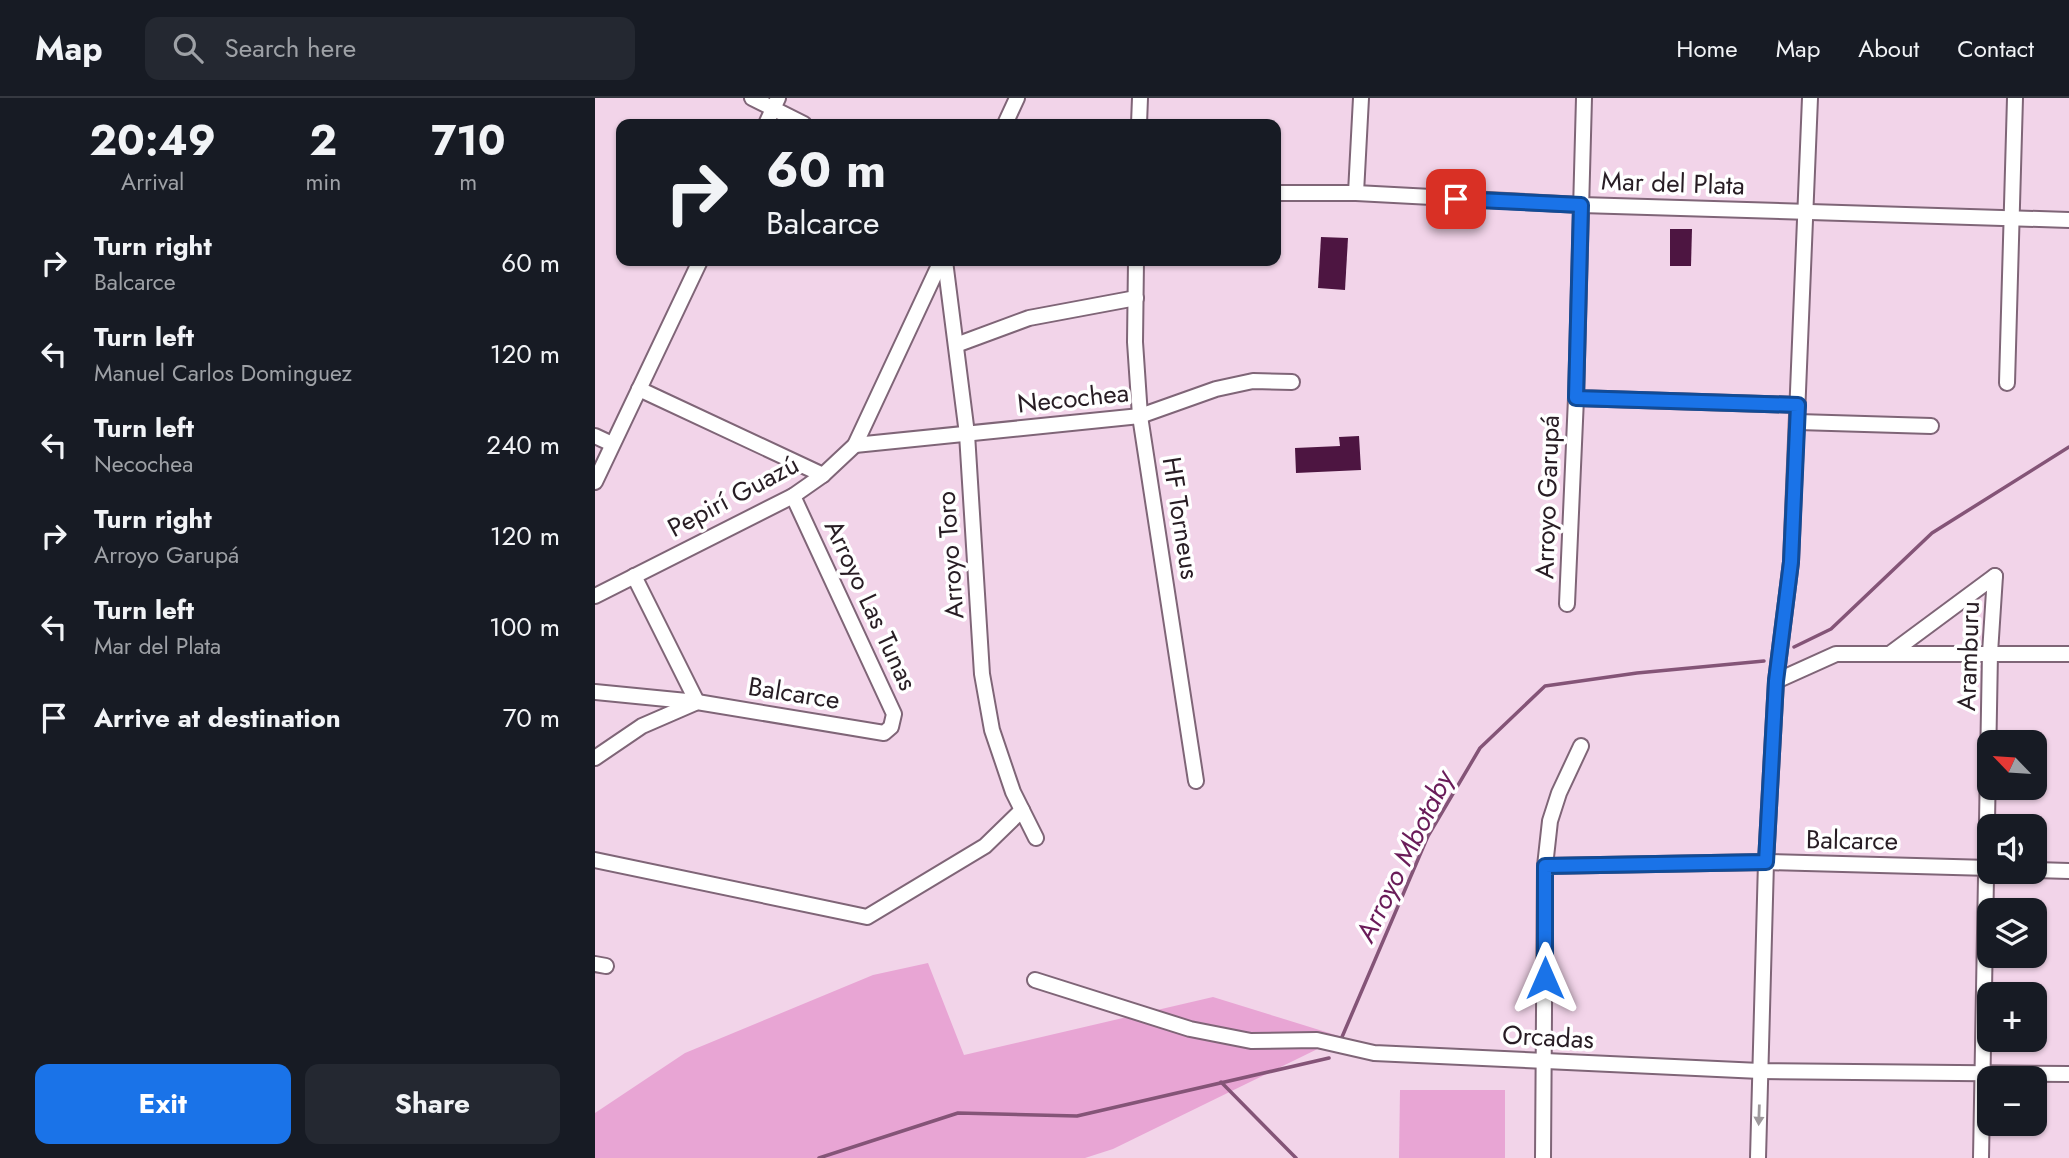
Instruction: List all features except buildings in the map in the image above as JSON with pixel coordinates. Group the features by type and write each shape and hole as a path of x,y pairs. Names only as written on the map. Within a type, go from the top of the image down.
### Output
{"street":[{"path":"752,98 776,103 797,119"},
{"path":"1007,119 1017,98"},
{"path":"1139,119 1140,98"},
{"path":"1356,194 1360,98"},
{"name":"Arroyo Garupá","path":"1567,604 1584,98"},
{"path":"1758,1158 1766,862 1776,681 1791,562 1810,98"},
{"path":"2007,383 2015,98"},
{"path":"768,119 776,103"},
{"name":"Mar del Plata","path":"1281,193 2069,220"},
{"path":"595,482 698,266"},
{"name":"Pepirí Guazú","path":"595,596 793,496 823,475 855,445 941,266"},
{"name":"Arroyo Toro","path":"944,266 967,434 982,674 992,730 1022,810 1036,838"},
{"name":"HF Torneus","path":"1136,266 1135,342 1140,416 1196,781"},
{"path":"956,345 1029,318 1136,298"},
{"name":"Necochea","path":"855,445 1140,416 1216,389 1253,381 1292,382"},
{"path":"639,389 823,475"},
{"path":"1576,398 1798,405"},
{"path":"1798,422 1931,426"},
{"path":"595,436 612,444"},
{"name":"Arroyo Las Tunas","path":"793,496 894,714 891,727 884,733"},
{"path":"595,758 642,726 697,702 634,576"},
{"name":"Aramburu","path":"1891,653 1995,576 1990,653 1989,814"},
{"path":"1776,681 1836,654 2069,654"},
{"name":"Balcarce","path":"595,692 697,702 884,733"},
{"path":"1543,1158 1545,866 1550,821 1559,793 1581,746"},
{"path":"595,860 867,918 985,846 1022,810"},
{"name":"Balcarce","path":"1545,866 1766,862 1977,868"},
{"path":"2047,870 2069,871"},
{"name":"Aramburu","path":"1983,1066 1989,884"},
{"name":"Orcadas","path":"1035,980 1190,1029 1251,1041 1317,1040 1374,1053 1544,1062 1760,1071 1977,1073"},
{"name":"Orcadas","path":"2047,1074 2069,1074"},
{"name":"Aramburu","path":"1981,1158 1982,1136"}],"shaded area":[{"path":"928,963 964,1055 1213,997 1342,1037 1113,1149 1085,1158 595,1158 595,1113 685,1053 873,975"},
{"path":"1400,1090 1505,1090 1505,1158 1399,1158"}],"waterway":[{"name":"Arroyo Mbotaby","path":"1794,647 1831,629 1932,533 2069,447"},
{"name":"Arroyo Mbotaby","path":"1342,1037 1428,836 1480,748 1545,686 1637,673 1764,661"},
{"name":"Arroyo Mbotaby","path":"819,1158 958,1113 1077,1116 1329,1058"},
{"path":"1221,1082 1296,1158"}],"route":[{"path":"1456,199 1581,205 1576,398 1798,405 1791,562 1776,681 1766,862 1545,866 1545,978"}]}
